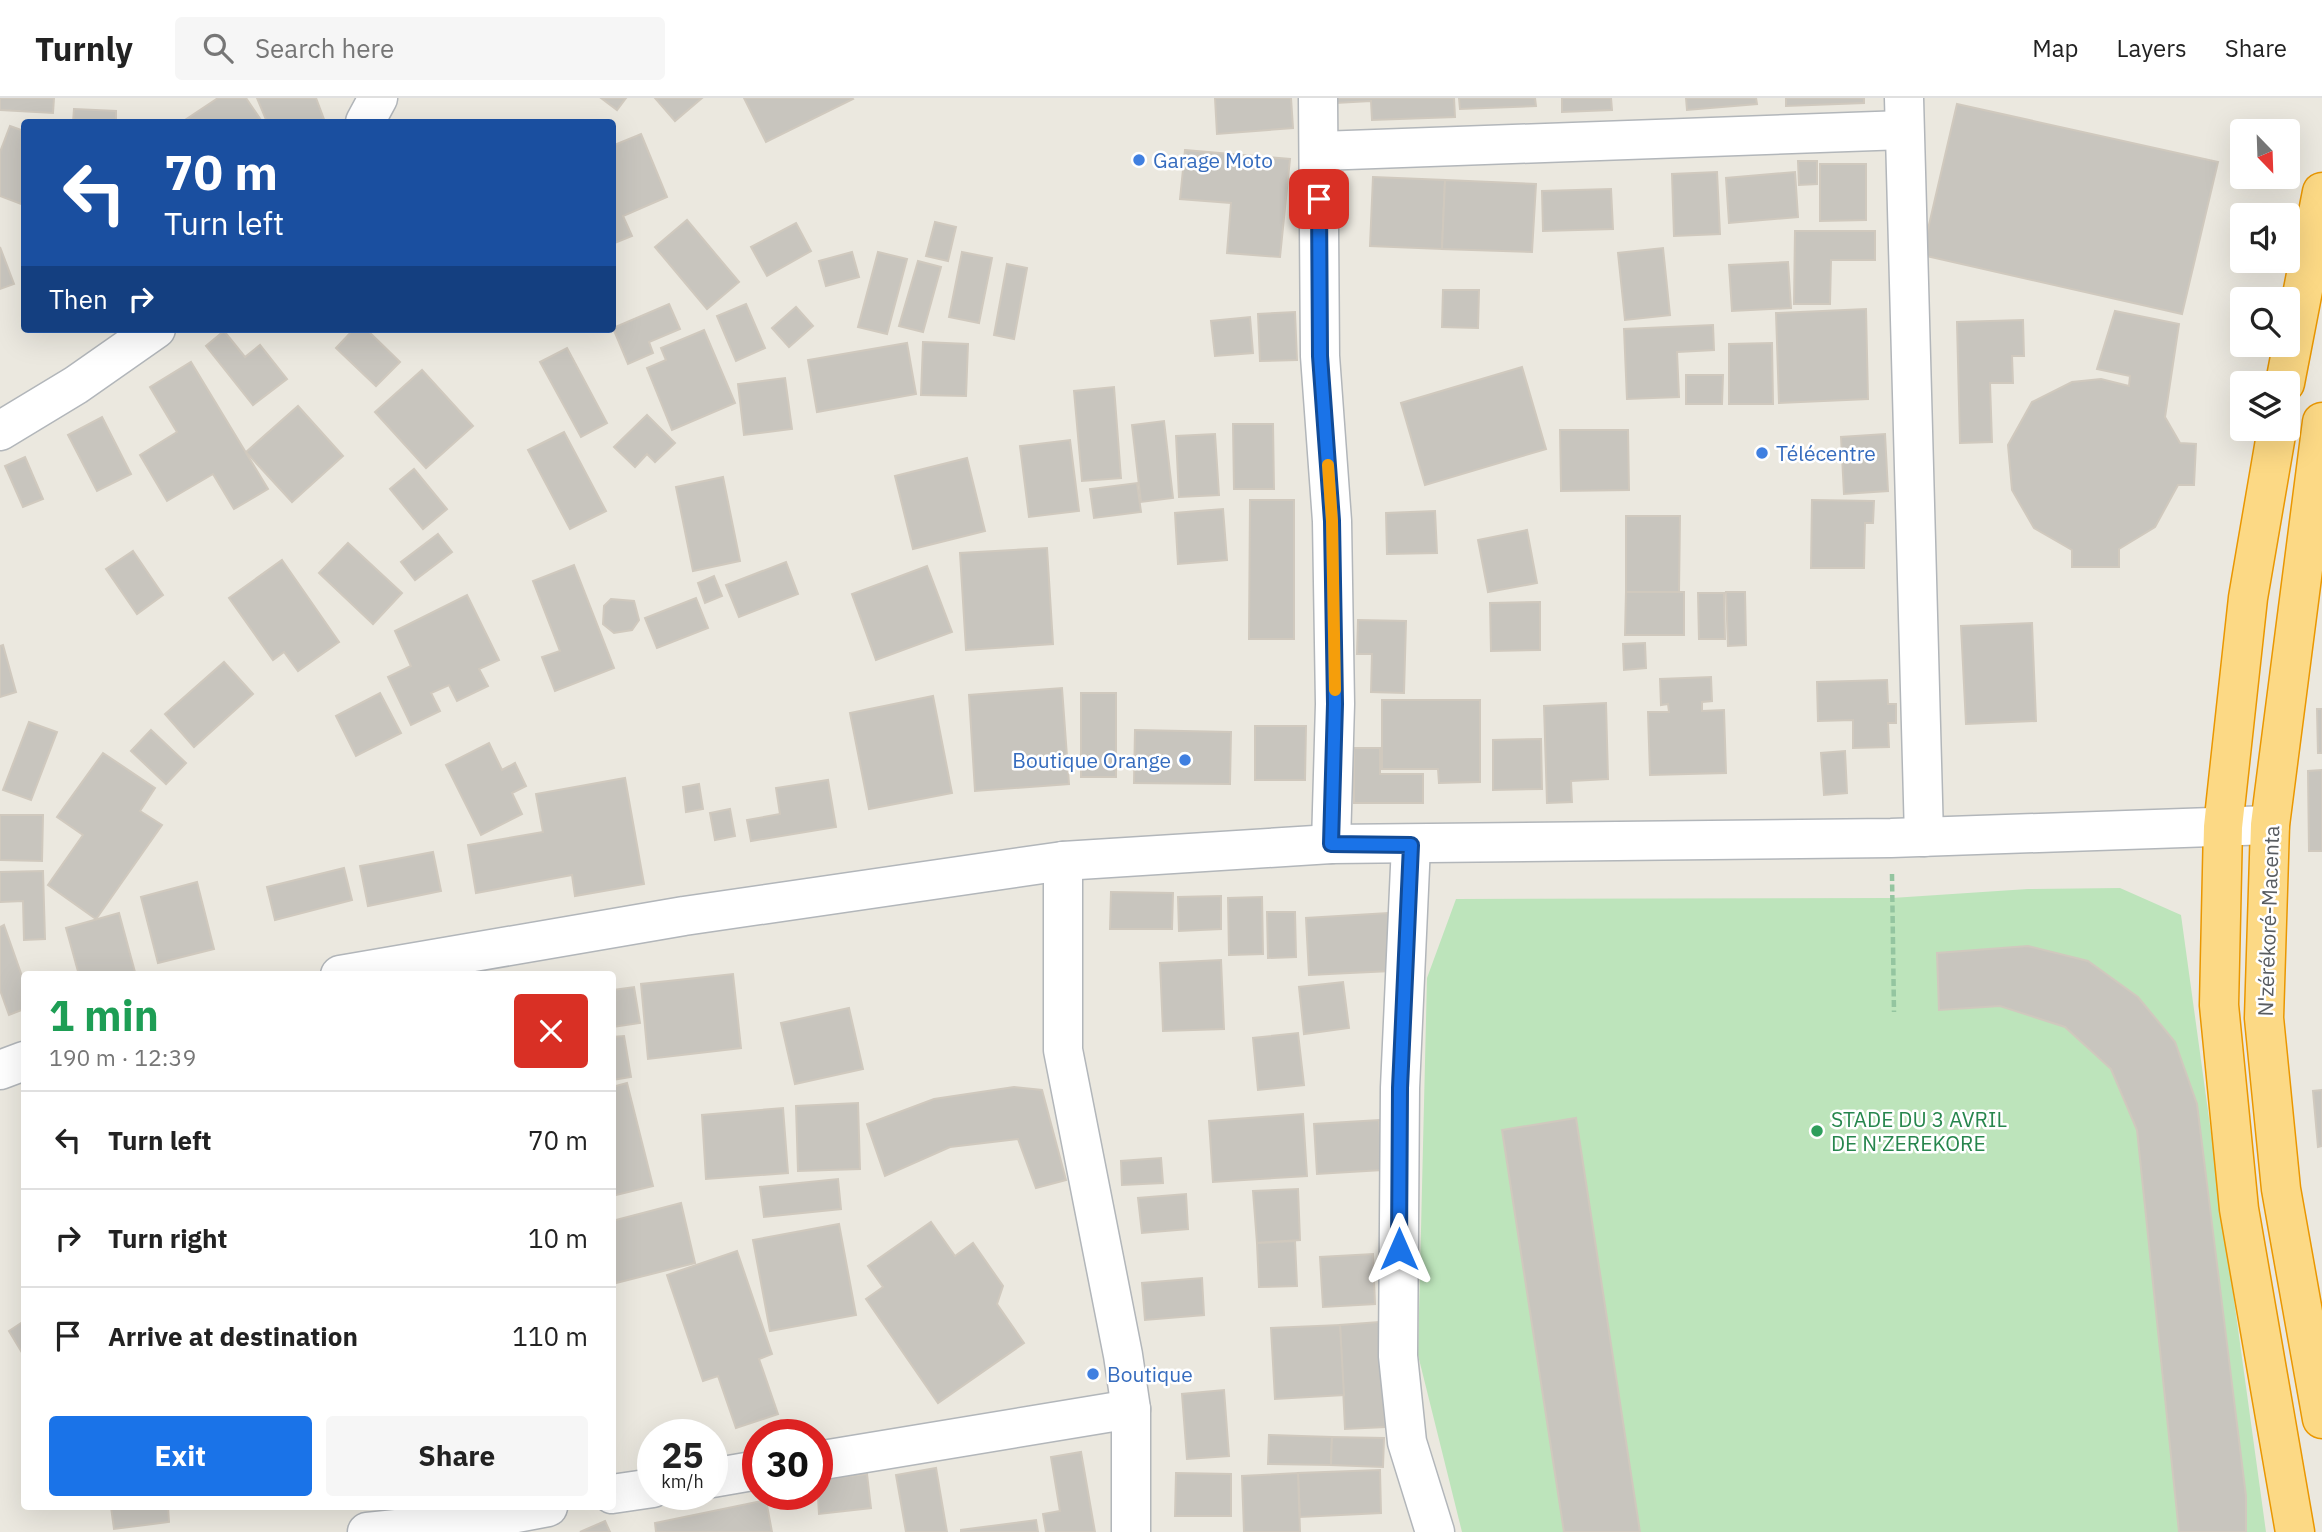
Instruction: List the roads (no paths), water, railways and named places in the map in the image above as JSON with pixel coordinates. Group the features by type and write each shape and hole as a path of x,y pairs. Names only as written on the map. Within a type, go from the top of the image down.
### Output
{"highway":[{"path":"2289,371 2310,310 2322,192"},
{"name":"N'zérékoré-Macenta","path":"2322,422 2270,825 2264,1018 2281,1189 2322,1419"},
{"path":"2275,441 2248,598 2222,827 2219,1005 2238,1195 2276,1434 2295,1532"}],"street":[{"path":"367,119 378,98"},
{"path":"1318,98 1320,356 1332,521 1335,704 1331,844"},
{"path":"1320,151 1904,114 1908,838"},
{"path":"0,431 76,385 150,333"},
{"path":"363,971 684,916 1063,861 1331,844 1908,838 2270,825"},
{"path":"1411,845 1400,1088 1398,1356 1407,1442 1435,1532"},
{"path":"1063,861 1063,1050 1123,1355 1130,1409 1130,1532"},
{"path":"0,1070 21,1062"},
{"path":"833,1458 1130,1409"},
{"path":"616,1493 637,1490"},
{"path":"367,1532 475,1521 532,1510"}],"place":[{"name":"Garage Moto","path":"1139,160"},
{"name":"Télécentre","path":"1762,453"},
{"name":"Boutique Orange","path":"1185,760"},
{"name":"STADE DU 3 AVRIL DE N'ZEREKORE","path":"1817,1131"},
{"name":"Boutique","path":"1093,1374"}]}
